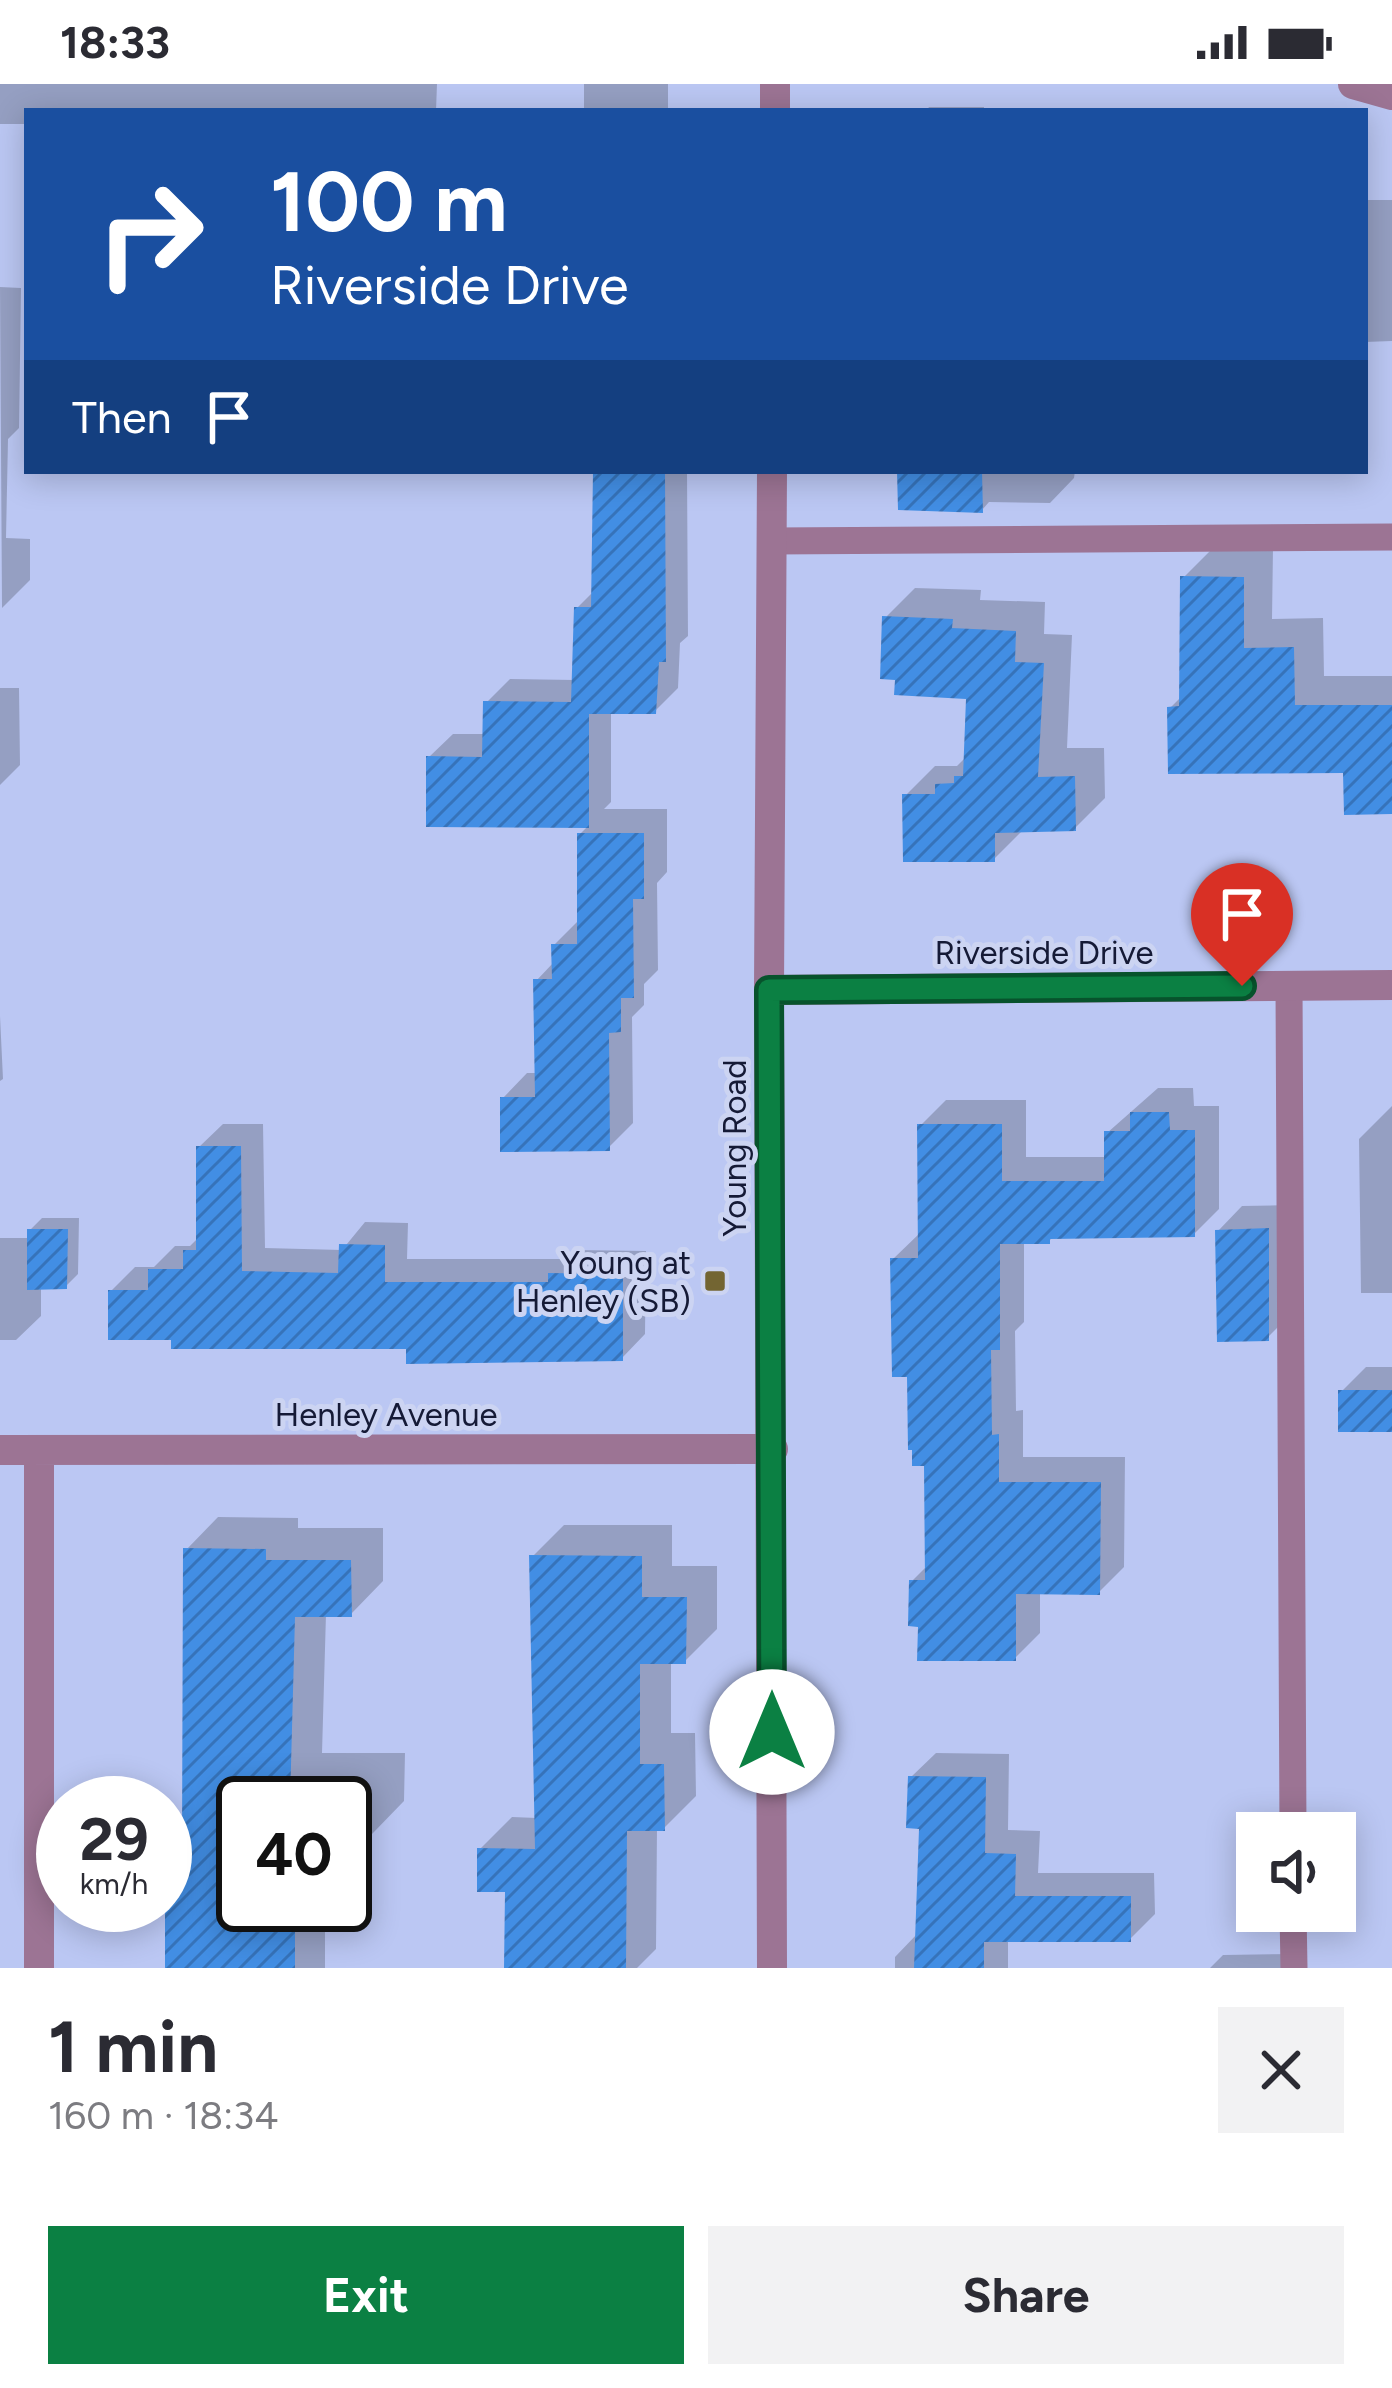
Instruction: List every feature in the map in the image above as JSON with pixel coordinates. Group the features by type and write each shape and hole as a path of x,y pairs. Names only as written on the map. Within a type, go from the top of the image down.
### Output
{"street":[{"path":"1352,84 1392,95"},
{"name":"Young Road","path":"772,474 772,1968"},
{"name":"Riverside Drive","path":"769,990 1392,985"},
{"name":"Henley Avenue","path":"0,1450 772,1449"},
{"path":"38,1450 38,1968"}],"lane":[{"path":"772,541 1392,537"},
{"path":"1289,986 1293,1812"},
{"path":"1293,1932 1294,1968"}],"building":[{"path":"593,474 665,474 666,662 659,662 656,714 589,714 589,828 426,827 426,756 482,757 483,701 571,702 574,607 591,607"},
{"path":"897,474 982,474 983,513 898,510"},
{"path":"1180,576 1244,577 1244,648 1294,647 1295,705 1392,705 1392,814 1344,815 1343,773 1168,774 1167,707 1179,706"},
{"path":"882,616 953,619 952,628 1016,631 1015,662 1044,663 1038,777 1075,776 1076,831 995,833 995,862 903,862 902,794 935,794 935,784 954,783 954,776 963,776 966,699 894,695 895,680 880,679"},
{"path":"577,833 644,833 644,899 633,899 634,998 621,998 621,1032 609,1033 610,1151 500,1152 500,1097 535,1097 533,979 552,979 551,944 577,944"},
{"path":"1130,1112 1169,1112 1170,1130 1195,1130 1195,1237 1000,1244 1000,1350 991,1350 992,1435 999,1434 999,1482 1101,1482 1100,1595 1016,1594 1016,1661 917,1661 918,1627 908,1626 909,1580 925,1580 924,1466 912,1466 912,1450 908,1450 907,1377 892,1377 890,1258 918,1258 917,1124 1002,1124 1002,1181 1104,1181 1104,1131 1130,1131"},
{"path":"196,1146 241,1146 242,1271 338,1273 339,1244 385,1245 385,1282 548,1282 548,1273 623,1274 623,1361 406,1364 406,1349 171,1349 171,1340 108,1340 108,1290 148,1290 148,1269 183,1269 183,1250 196,1250"},
{"path":"1269,1228 1269,1341 1217,1342 1215,1230"},
{"path":"27,1229 68,1229 67,1289 27,1290"},
{"path":"1338,1390 1392,1390 1392,1432 1338,1432"},
{"path":"183,1548 266,1549 266,1560 351,1560 352,1617 295,1617 291,1776 216,1776 216,1932 295,1932 295,1968 165,1968 165,1932 192,1932 192,1776 182,1776"},
{"path":"529,1555 642,1556 642,1597 687,1597 686,1664 640,1664 640,1764 664,1764 665,1831 627,1831 626,1968 504,1968 505,1892 477,1892 477,1848 535,1849"},
{"path":"908,1776 986,1777 985,1853 1016,1854 1015,1896 1131,1896 1131,1942 984,1942 984,1968 914,1968 919,1829 906,1828"}],"place":[{"name":"Young at Henley (SB)","path":"715,1281"}],"route":[{"path":"772,1732 769,990 1242,986"}]}
